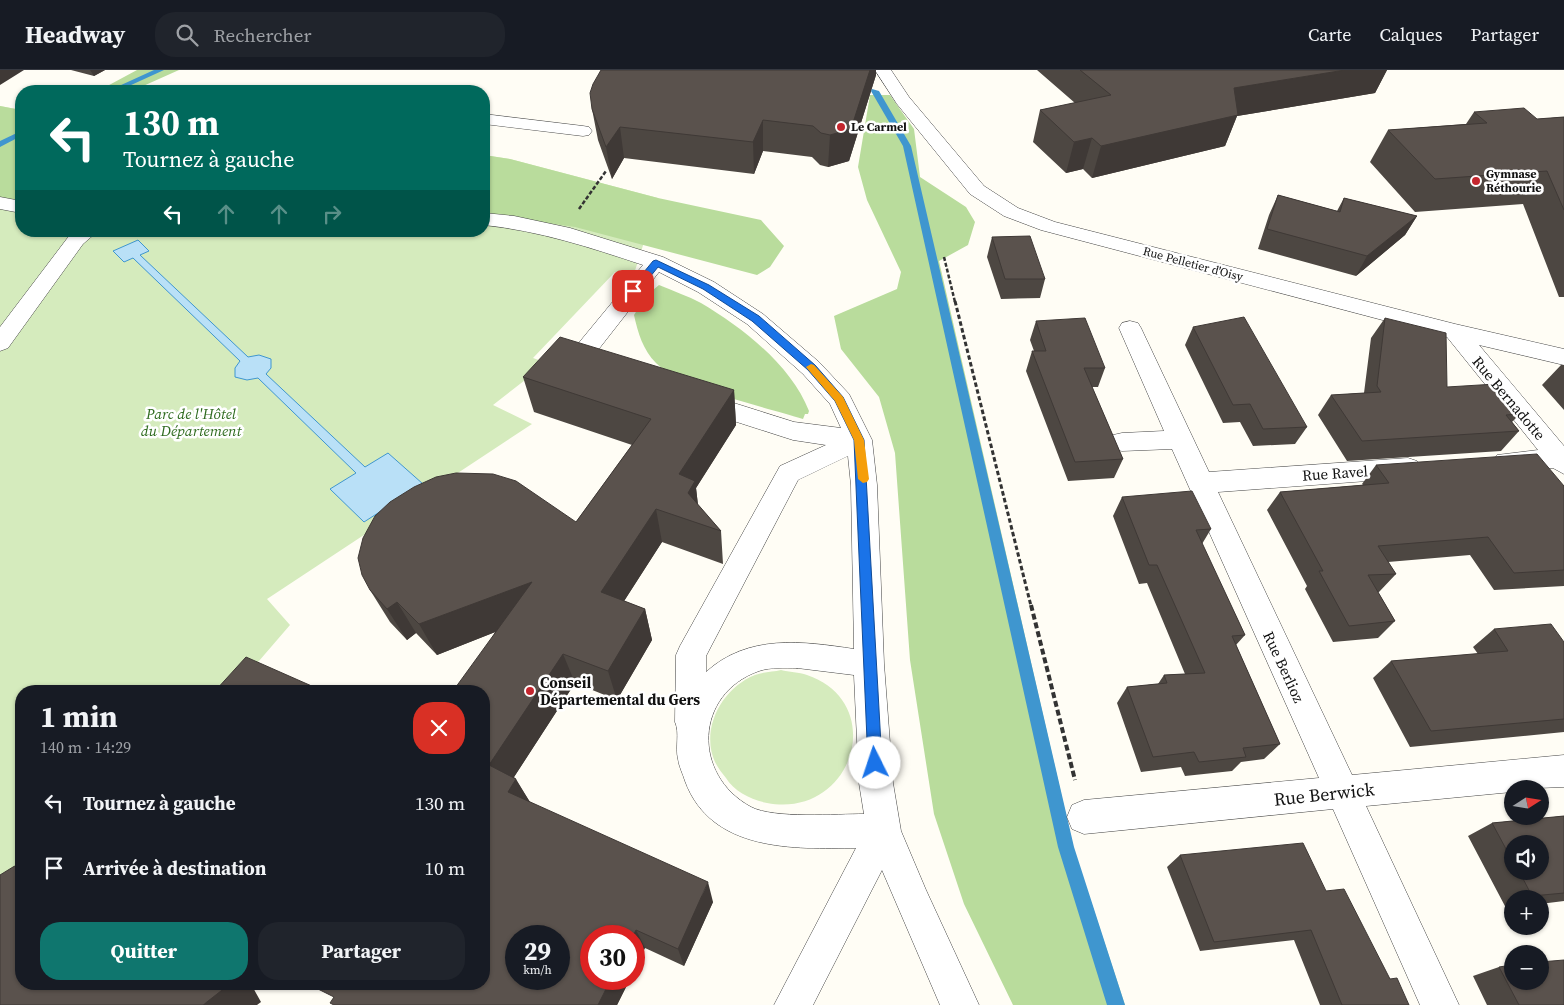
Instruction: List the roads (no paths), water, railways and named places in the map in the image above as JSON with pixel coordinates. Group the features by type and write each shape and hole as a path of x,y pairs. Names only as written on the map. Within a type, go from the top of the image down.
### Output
{"street":[{"name":"Rue Pelletier d'Oisy","path":"883,70 903,100 977,190 1011,212 1048,226 1455,332 1564,357"},
{"path":"490,120 583,131"},
{"path":"0,203 15,206"},
{"path":"490,220 514,222 563,232 656,262 706,287 755,319 811,368 840,400 859,440 864,484 868,664 876,783 884,831 913,903 960,1005"},
{"path":"0,343 80,237"},
{"path":"614,374 576,362 656,262"},
{"name":"Rue Berlioz","path":"1130,328 1440,1005"},
{"name":"Rue Bernadotte","path":"1455,332 1562,461"},
{"path":"680,395 793,431 859,440"},
{"path":"1122,442 1180,439"},
{"path":"859,440 789,473 691,655 691,732 694,766 712,797 742,820 779,830 884,831"},
{"path":"1482,464 1562,461"},
{"name":"Rue Ravel","path":"1200,483 1433,467"},
{"path":"691,732 702,700 724,675 755,659 789,655 868,664"},
{"name":"Rue Berwick","path":"1084,817 1564,770"},
{"path":"792,1005 884,831"}],"water":[{"path":"138,240 149,251 140,255 248,357 259,355 271,359 271,368 266,374 365,467 388,453 423,484 364,522 330,489 356,473 258,378 247,380 235,377 235,368 240,361 133,258 124,262 113,251"}],"waterway":[{"path":"126,85 160,70"},
{"path":"875,91 907,146 1066,847 1116,1005"},
{"path":"0,144 15,136"}],"place":[{"name":"Le Carmel","path":"841,127"},
{"name":"Gymnase Réthourie","path":"1476,181"},
{"name":"Conseil Départemental du Gers","path":"530,691"}],"park label":[{"name":"Parc de l'Hôtel du Département","path":"191,422"}]}
